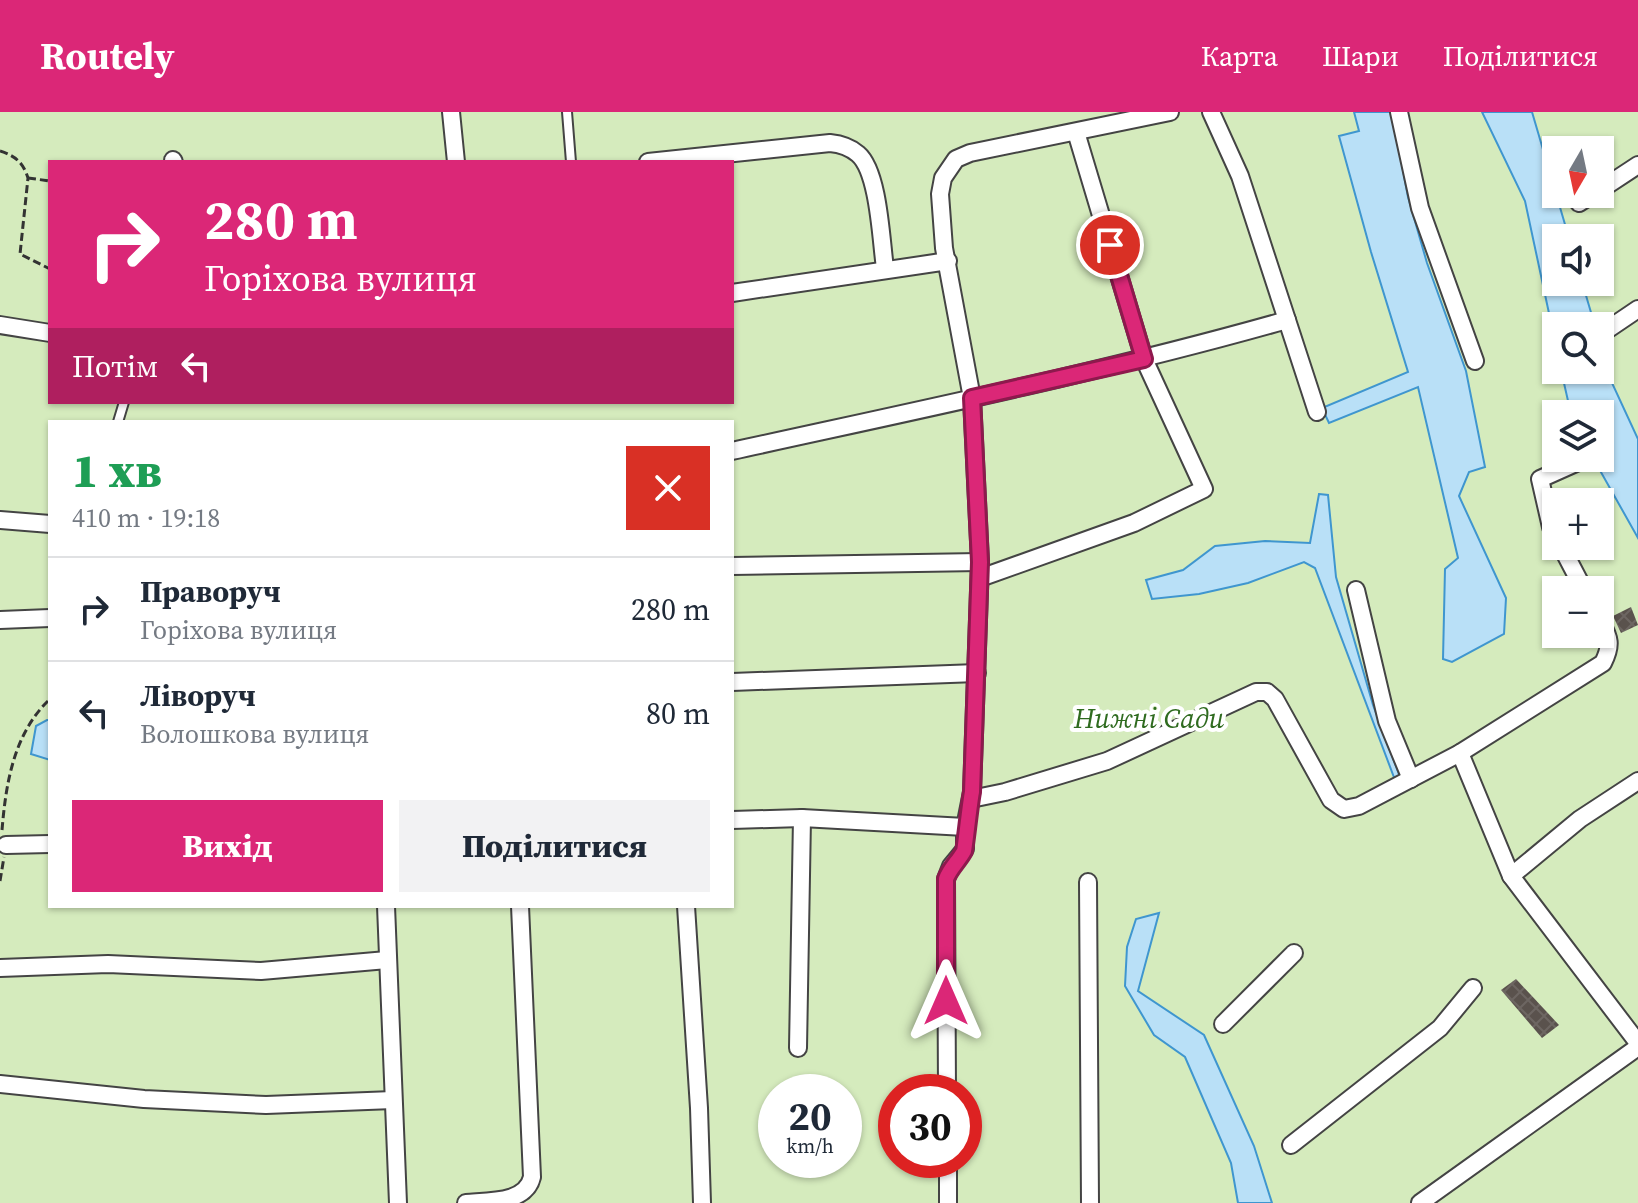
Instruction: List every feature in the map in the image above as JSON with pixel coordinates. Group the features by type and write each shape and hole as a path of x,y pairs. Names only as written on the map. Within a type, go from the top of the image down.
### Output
{"street":[{"path":"451,112 456,160"},
{"path":"947,1074 946,879 951,866 965,849 965,827 971,799 980,570 972,398 944,248 940,194 943,178 956,159 970,153 1167,112"},
{"path":"1211,112 1240,176 1317,412"},
{"path":"1399,112 1420,208 1475,361"},
{"path":"734,566 980,570 1134,523 1204,489 1144,359 1076,132"},
{"path":"667,160 830,143 844,145 860,155 870,172 885,268"},
{"path":"1614,181 1638,165"},
{"path":"734,293 948,261"},
{"path":"1614,325 1638,309"},
{"path":"734,451 1144,359 1287,320"},
{"path":"0,325 48,333"},
{"path":"1542,488 1540,479 1556,472"},
{"path":"0,520 48,524"},
{"path":"1356,590 1387,721 1411,779"},
{"path":"0,620 48,618"},
{"path":"971,799 1005,792 1107,761 1256,692 1267,692 1275,699 1331,800 1344,809 1359,806 1460,753 1603,663 1610,648"},
{"path":"734,682 977,673"},
{"path":"1420,1203 1638,1045 1511,876 1460,753"},
{"path":"1511,876 1580,819 1638,781"},
{"path":"734,820 802,818 965,827"},
{"path":"798,1048 802,818"},
{"path":"6,845 48,844"},
{"path":"1088,882 1090,1203"},
{"path":"386,908 398,1203"},
{"path":"466,1203 522,1196 530,1186 532,1177 520,908"},
{"path":"686,908 702,1203"},
{"path":"1223,1024 1294,953"},
{"path":"0,968 108,964 261,971 387,960"},
{"path":"1291,1145 1440,1028 1473,988"},
{"path":"0,1084 144,1099 266,1105 393,1100"},
{"path":"948,1178 948,1203"}],"lane":[{"path":"567,112 571,160"}],"path":[{"path":"0,151 16,157 28,178 20,254 48,268"},
{"path":"28,178 48,181"},
{"path":"0,881 6,845 2,832 9,772 25,729 48,701"}],"green space":[{"name":"Нижні Сади","path":"0,112 1638,112 1638,1203 0,1203"}],"water":[{"path":"1354,112 1392,112 1408,197 1427,263 1466,371 1485,467 1469,472 1459,496 1506,598 1504,634 1452,662 1443,659 1445,569 1458,558 1418,387 1329,423 1322,408 1408,372 1339,136 1359,131"},
{"path":"1482,112 1532,112 1542,146 1542,208 1560,208 1565,224 1542,224 1542,281 1525,201"},
{"path":"1545,296 1586,296 1591,312 1549,312"},
{"path":"1564,384 1612,384 1638,439 1638,538 1614,495 1614,488 1610,488 1601,472 1614,472 1614,400 1568,400"},
{"path":"1319,494 1328,495 1336,577 1373,705 1400,777 1395,780 1315,568 1304,562 1248,583 1199,594 1152,599 1146,580 1183,570 1215,546 1265,541 1310,543"},
{"path":"48,720 48,759 31,754 36,726"},
{"path":"1159,913 1138,991 1204,1035 1254,1146 1272,1203 1238,1203 1231,1163 1185,1057 1154,1035 1125,986 1127,947 1136,919"}],"building":[{"path":"1631,607 1638,625 1621,633 1614,616"},
{"path":"1516,979 1559,1025 1542,1038 1501,990"}],"route":[{"path":"946,1001 946,879 951,866 965,849 965,827 972,792 980,562 972,398 1144,359 1110,245"}]}
